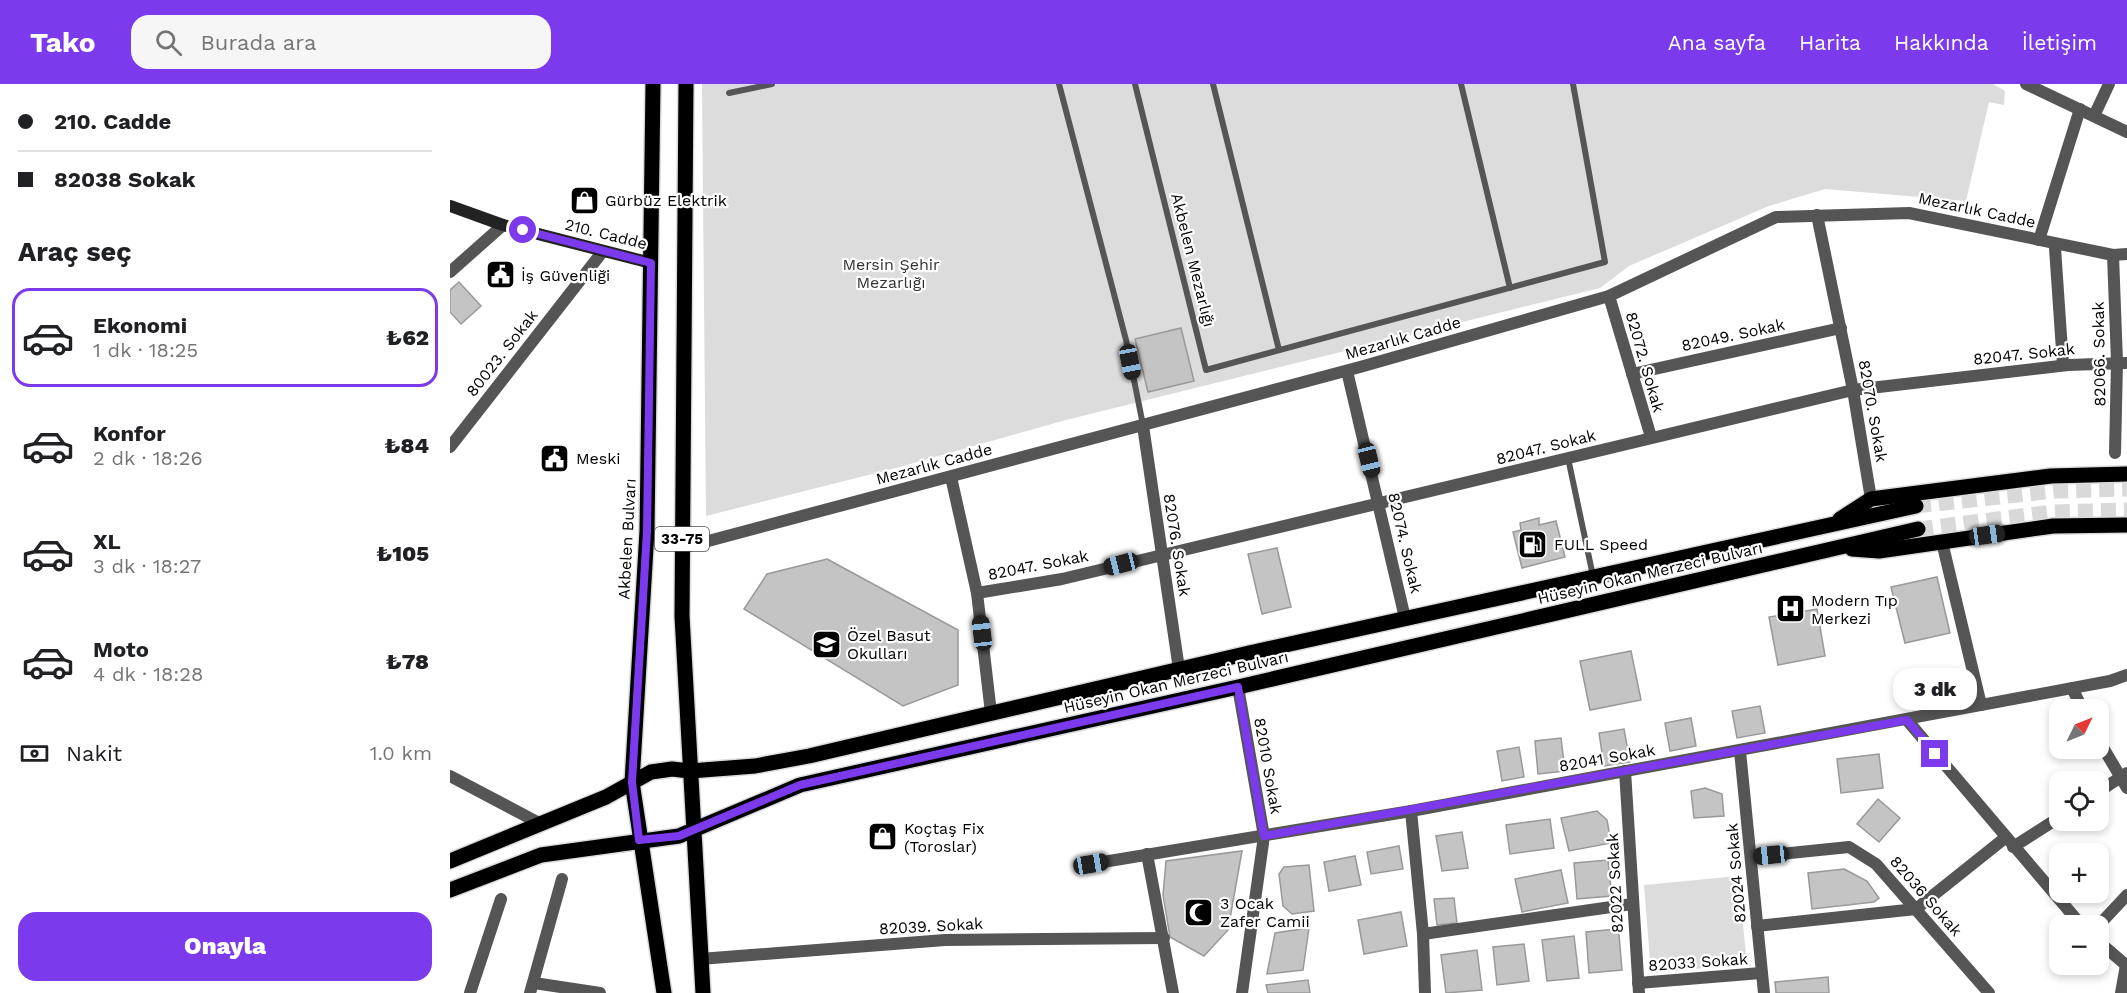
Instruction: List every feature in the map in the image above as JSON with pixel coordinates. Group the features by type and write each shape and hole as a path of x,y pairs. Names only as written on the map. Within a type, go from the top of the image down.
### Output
{"main road":[{"name":"Akbelen Bulvarı","path":"653,84 647,531 632,782 664,993"},
{"name":"33-75","path":"686,84 682,616 703,993"},
{"path":"1833,523 1871,499 2051,476 2127,474"},
{"name":"Hüseyin Okan Merzeci Bulvarı","path":"450,861 606,796 651,772 755,766 809,756 1179,669 1916,506"},
{"path":"1838,548 1879,551 2053,526 2127,525"},
{"name":"Hüseyin Okan Merzeci Bulvarı","path":"450,890 541,855 679,836 800,785 1238,687 1918,528"}],"street":[{"path":"2094,116 2109,84"},
{"path":"2032,86 2127,132"},
{"path":"2039,240 2080,110"},
{"name":"210. Cadde","path":"450,206 503,225 651,263"},
{"name":"Mezarlık Cadde","path":"682,548 1347,371 1609,296 1776,217 1909,213 2113,255 2127,254"},
{"name":"82070. Sokak","path":"1817,215 1853,390 1871,499"},
{"path":"450,272 503,225"},
{"path":"2055,248 2063,365"},
{"name":"80023. Sokak","path":"450,447 603,250"},
{"name":"82066. Sokak","path":"2113,255 2122,362 2115,453"},
{"name":"82072. Sokak","path":"1609,296 1651,437"},
{"name":"82049. Sokak","path":"1632,374 1841,328"},
{"name":"82047. Sokak","path":"977,593 1062,579 1853,390 2063,365 2122,362"},
{"name":"82074. Sokak","path":"1347,371 1405,618"},
{"name":"82076. Sokak","path":"1143,426 1179,669"},
{"path":"951,477 977,593 991,713"},
{"path":"1942,542 1981,705"},
{"name":"82041 Sokak","path":"1091,864 1412,811 1907,720 2127,675"},
{"name":"82010 Sokak","path":"1238,687 1264,836 1242,993"},
{"path":"2072,688 2078,699"},
{"path":"1907,720 2072,915"},
{"name":"82024 Sokak","path":"1740,751 1764,993"},
{"path":"2109,756 2124,780 2109,787"},
{"name":"82022 Sokak","path":"1625,771 1639,988"},
{"path":"450,776 541,824"},
{"path":"1412,811 1423,934 1425,993"},
{"path":"1757,926 1916,909 2009,843 2049,823"},
{"name":"82036 Sokak","path":"1751,857 1849,847 1876,864 1989,993"},
{"path":"1147,854 1173,993"},
{"path":"562,879 532,988 600,993"},
{"path":"2108,915 2127,895"},
{"path":"470,993 501,899"},
{"path":"1423,934 1632,904"},
{"name":"82039. Sokak","path":"700,959 945,940 1164,938"},
{"path":"2109,950 2127,965 2121,993"},
{"name":"82033 Sokak","path":"1639,988 1761,973"}],"lane":[{"path":"729,93 772,84"},
{"path":"1059,84 1126,340 1143,426"},
{"name":"Akbelen Mezarlığı","path":"1135,84 1206,370 1605,262 1573,84"},
{"path":"1213,84 1279,350"},
{"path":"1461,84 1510,288"},
{"path":"1568,458 1593,576"}],"green space":[{"name":"Mersin Şehir Mezarlığı","path":"702,84 1993,84 2005,91 2004,105 1989,102 1966,201 1825,189 1769,206 1629,266 1600,288 1066,420 896,468 706,516"},
{"path":"1738,876 1747,964 1651,973 1644,885"}],"building":[{"path":"459,282 481,306 461,324 450,312 450,290"},
{"path":"1181,328 1194,381 1148,392 1135,339"},
{"path":"1539,518 1539,525 1556,521 1565,557 1522,568 1513,532 1521,530 1520,523"},
{"path":"1277,548 1291,607 1262,614 1248,554"},
{"path":"827,559 958,630 958,685 903,706 744,609 767,574"},
{"path":"1937,577 1950,633 1905,643 1891,587"},
{"path":"1817,609 1825,656 1778,665 1769,617"},
{"path":"1631,651 1641,700 1590,710 1580,661"},
{"path":"1760,706 1765,733 1737,738 1732,711"},
{"path":"1691,718 1696,746 1670,751 1665,723"},
{"path":"1624,729 1630,762 1604,766 1599,733"},
{"path":"1561,738 1565,771 1538,774 1535,741"},
{"path":"1519,747 1524,777 1502,781 1497,751"},
{"path":"1879,754 1883,788 1841,793 1837,759"},
{"path":"1705,788 1722,794 1724,816 1694,818 1691,791"},
{"path":"1878,799 1900,818 1879,842 1857,824"},
{"path":"1597,811 1607,820 1611,843 1569,851 1561,818"},
{"path":"1550,819 1554,848 1510,854 1506,825"},
{"path":"1462,832 1468,868 1442,871 1436,836"},
{"path":"1399,846 1403,869 1371,874 1367,852"},
{"name":"3 Ocak Zafer Camii","path":"1242,851 1228,930 1204,956 1170,937 1163,895 1166,861"},
{"path":"1355,856 1361,885 1329,891 1324,862"},
{"path":"1608,860 1612,896 1577,899 1574,863"},
{"path":"1309,865 1314,911 1292,914 1283,906 1279,874 1284,867"},
{"path":"1844,869 1867,881 1879,898 1874,902 1812,909 1808,873"},
{"path":"1561,870 1568,903 1522,912 1515,879"},
{"path":"1454,898 1457,923 1437,925 1434,899"},
{"path":"1401,912 1407,946 1364,954 1358,920"},
{"path":"1309,928 1303,970 1267,974 1275,933"},
{"path":"1616,929 1619,935 1622,970 1589,973 1586,932"},
{"path":"1574,936 1579,978 1547,981 1542,940"},
{"path":"1524,944 1529,981 1497,985 1493,947"},
{"path":"1477,950 1482,990 1446,993 1441,955"},
{"path":"1828,977 1829,993 1776,993 1775,982"},
{"path":"1308,980 1310,993 1268,993 1266,985"}],"tunnel":[{"path":"1916,506 2055,491 2127,489"},
{"path":"1918,529 2052,512 2127,510"}],"place":[{"name":"Gürbüz Elektrik","path":"584,200"},
{"name":"İş Güvenliği","path":"500,275"},
{"name":"Meski","path":"555,458"},
{"name":"FULL Speed","path":"1533,544"},
{"name":"Modern Tıp Merkezi","path":"1790,609"},
{"name":"Özel Basut Okulları","path":"826,644"},
{"name":"Koçtaş Fix (Toroslar)","path":"883,837"},
{"name":"3 Ocak Zafer Camii","path":"1199,912"}],"route":[{"path":"523,230 651,263 647,531 632,782 639,840 679,836 800,785 1238,687 1264,836 1907,720 1935,754"}]}
